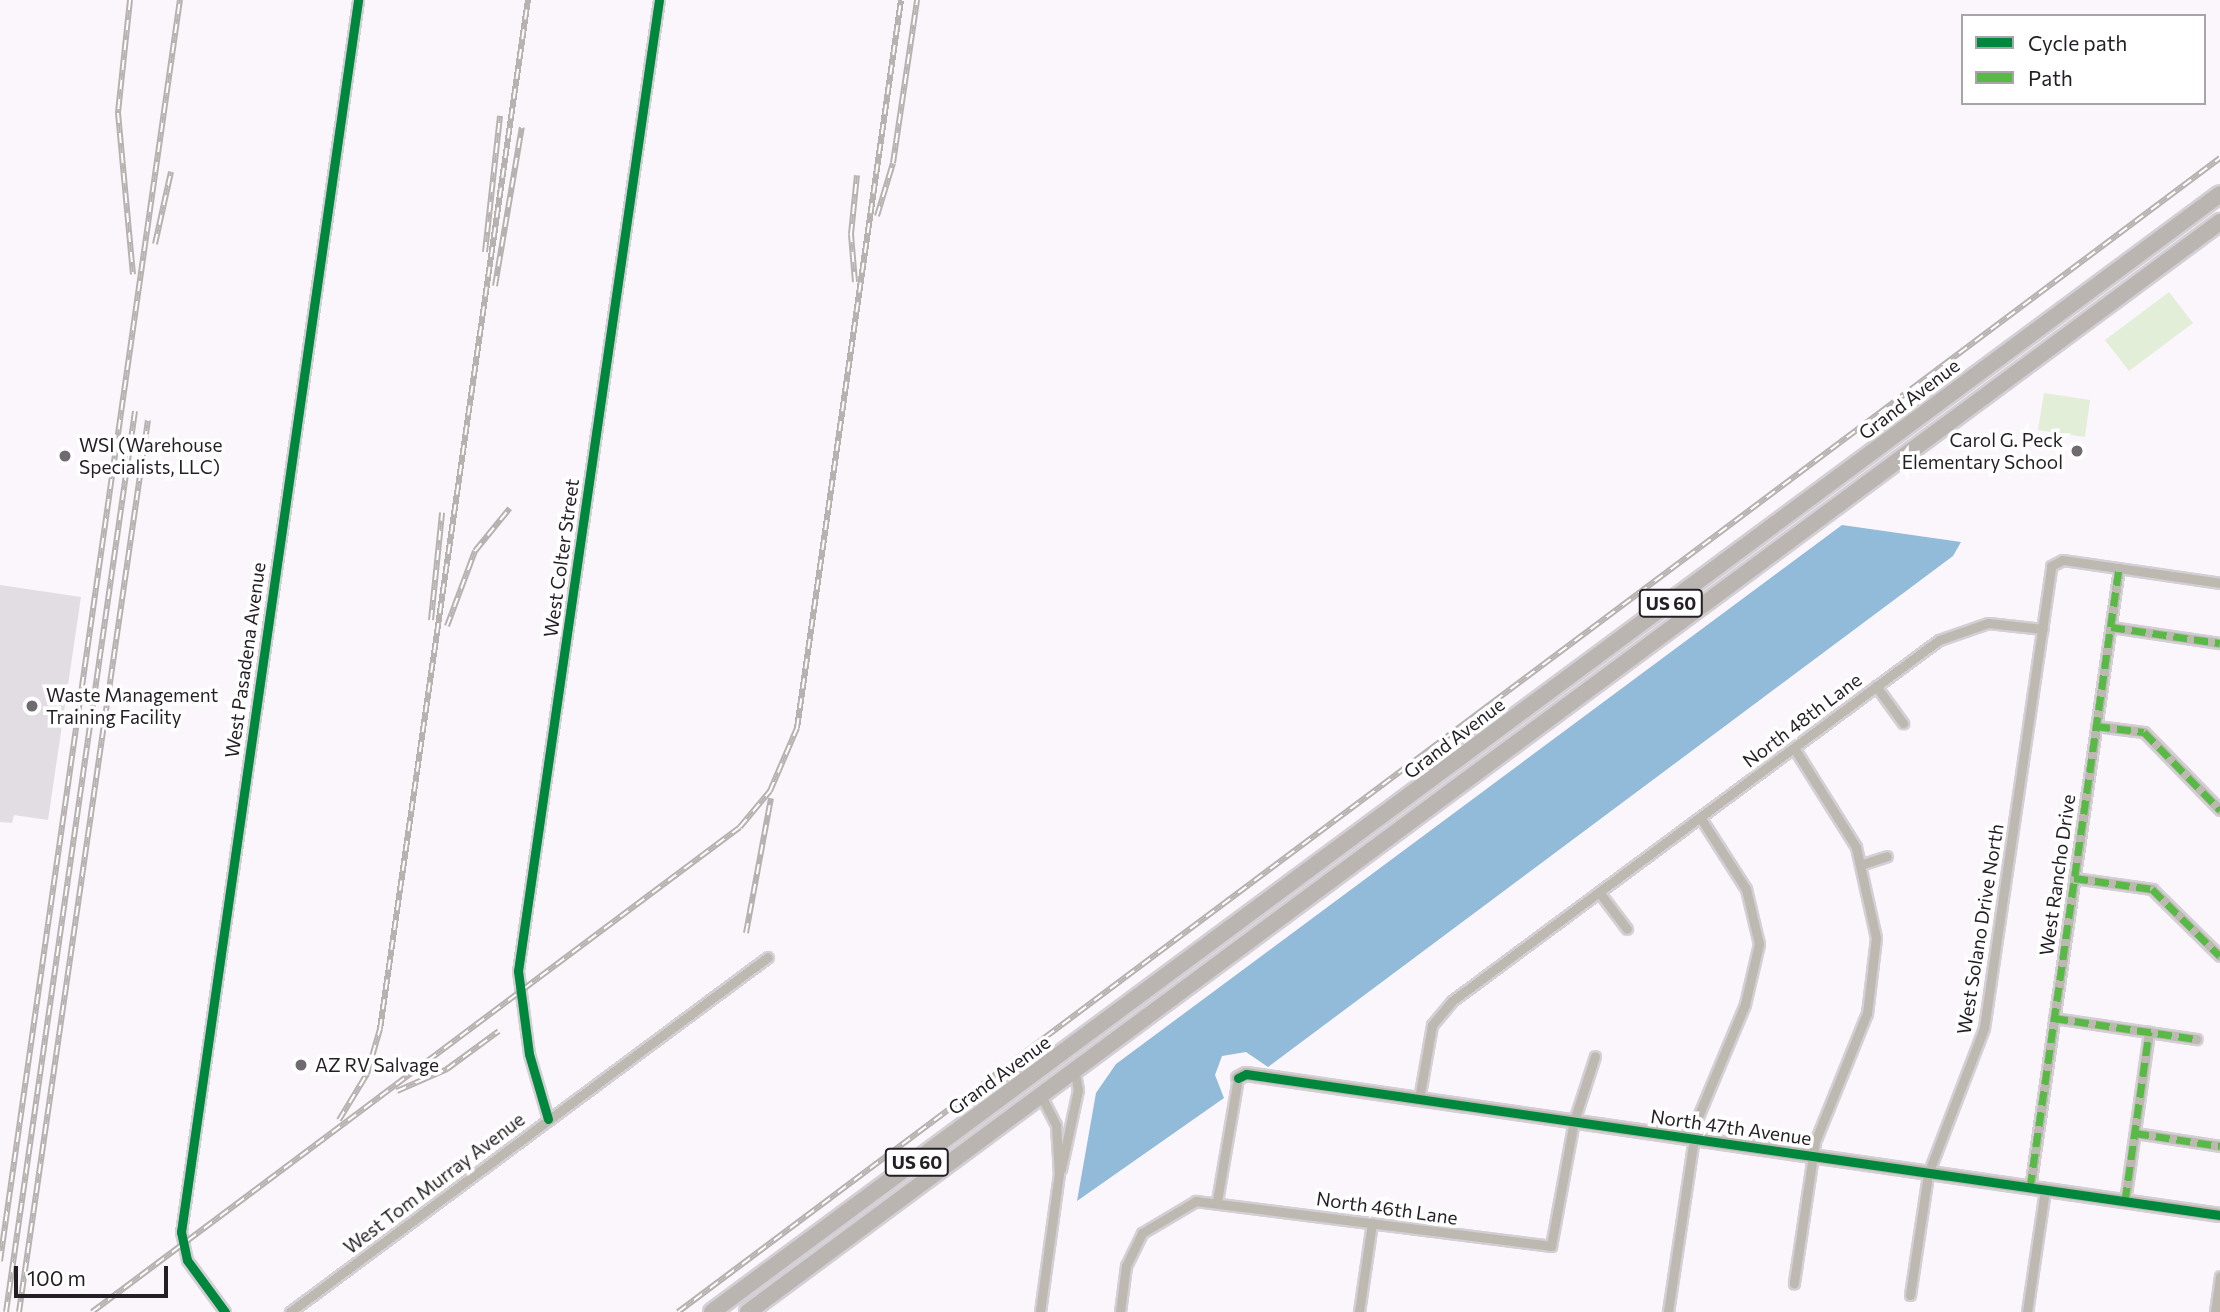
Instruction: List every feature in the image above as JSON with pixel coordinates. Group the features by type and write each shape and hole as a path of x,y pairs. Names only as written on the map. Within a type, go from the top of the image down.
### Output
{"highway":[{"name":"Grand Avenue","path":"712,1312 1122,1012 2220,194"},
{"name":"US 60","path":"748,1312 1075,1073 2220,222"},
{"path":"1042,1097 1047,1079 1110,1031 1122,1012"}],"street":[{"name":"West Pasadena Avenue","path":"225,1312 187,1260 181,1232 358,0"},
{"name":"West Colter Street","path":"548,1119 529,1054 518,971 659,0"},
{"name":"West Solano Drive North","path":"1910,1295 1928,1174 1984,1028 2043,629 2056,561 2119,568"},
{"path":"2119,568 2220,583"},
{"name":"West Rancho Drive","path":"2031,1188 2119,568"},
{"name":"North 48th Lane","path":"1419,1099 1428,1036 1441,1010 1876,686 1955,631 1987,623 2043,629"},
{"path":"2110,627 2220,643"},
{"path":"1876,686 1903,723"},
{"path":"2096,726 2144,732 2220,810"},
{"path":"1794,748 1833,804 1863,864 1876,938 1871,996 1812,1157 1794,1283"},
{"path":"1668,1312 1692,1139 1749,994 1759,944 1746,889 1700,817"},
{"path":"1863,864 1887,856"},
{"path":"2074,878 2152,889 2220,956"},
{"path":"1599,892 1627,929"},
{"name":"West Tom Murray Avenue","path":"290,1312 768,957"},
{"path":"2054,1018 2196,1039"},
{"path":"2125,1201 2149,1032"},
{"path":"1574,1121 1595,1056"},
{"path":"1040,1312 1059,1174 1071,1137 1075,1073"},
{"name":"North 47th Avenue","path":"1238,1078 1246,1074 2220,1215"},
{"path":"1217,1201 1238,1078"},
{"path":"1042,1097 1056,1125 1059,1174"},
{"name":"North 46th Lane","path":"1119,1312 1126,1266 1142,1233 1175,1209 1217,1201 1551,1246 1574,1121"},
{"path":"2135,1133 2220,1146"},
{"path":"2027,1312 2045,1189"},
{"path":"1359,1312 1372,1223"},
{"path":"2215,1312 2220,1276"}],"green space":[{"path":"2169,292 2193,323 2129,371 2105,340"},
{"path":"2044,393 2090,400 2085,437 2038,430"}],"water":[{"path":"1842,525 1961,542 1953,556 1268,1067 1246,1052 1222,1056 1215,1075 1224,1098 1077,1201 1096,1093 1116,1064"}],"building":[{"name":"Waste Management Training Facility","path":"0,585 81,597 48,820 14,815 12,823 0,822"}],"railway":[{"path":"130,0 118,113 133,274"},
{"path":"0,1261 180,0"},
{"path":"339,1120 367,1074 380,1029 528,0"},
{"path":"92,1312 740,827 770,791 797,728 901,0"},
{"path":"877,216 893,163 917,0"},
{"path":"485,252 500,116"},
{"path":"495,286 522,127"},
{"path":"678,1312 2220,158"},
{"path":"155,244 171,172"},
{"path":"855,282 851,234 857,175"},
{"path":"6,1312 135,411"},
{"path":"19,1312 148,420"},
{"path":"447,626 475,551 510,508"},
{"path":"431,620 442,513"},
{"path":"746,933 771,798"},
{"path":"397,1091 447,1069 499,1031"}],"marked path":[{"path":"2030,1188 2119,568"},
{"path":"2111,627 2220,643"},
{"path":"2096,726 2144,732 2220,810"},
{"path":"2074,878 2152,889 2220,956"},
{"path":"2054,1018 2196,1039"},
{"path":"2125,1201 2149,1032"},
{"path":"2135,1133 2220,1146"}],"cycle path":[{"path":"225,1312 187,1260 181,1232 358,0"},
{"path":"548,1119 529,1054 518,971 659,0"},
{"path":"1238,1078 1246,1074 2220,1215"}],"place":[{"name":"Carol G. Peck Elementary School","path":"2077,451"},
{"name":"WSI (Warehouse Specialists, LLC)","path":"65,456"},
{"name":"Waste Management Training Facility","path":"32,706"},
{"name":"AZ RV Salvage","path":"301,1065"}]}
